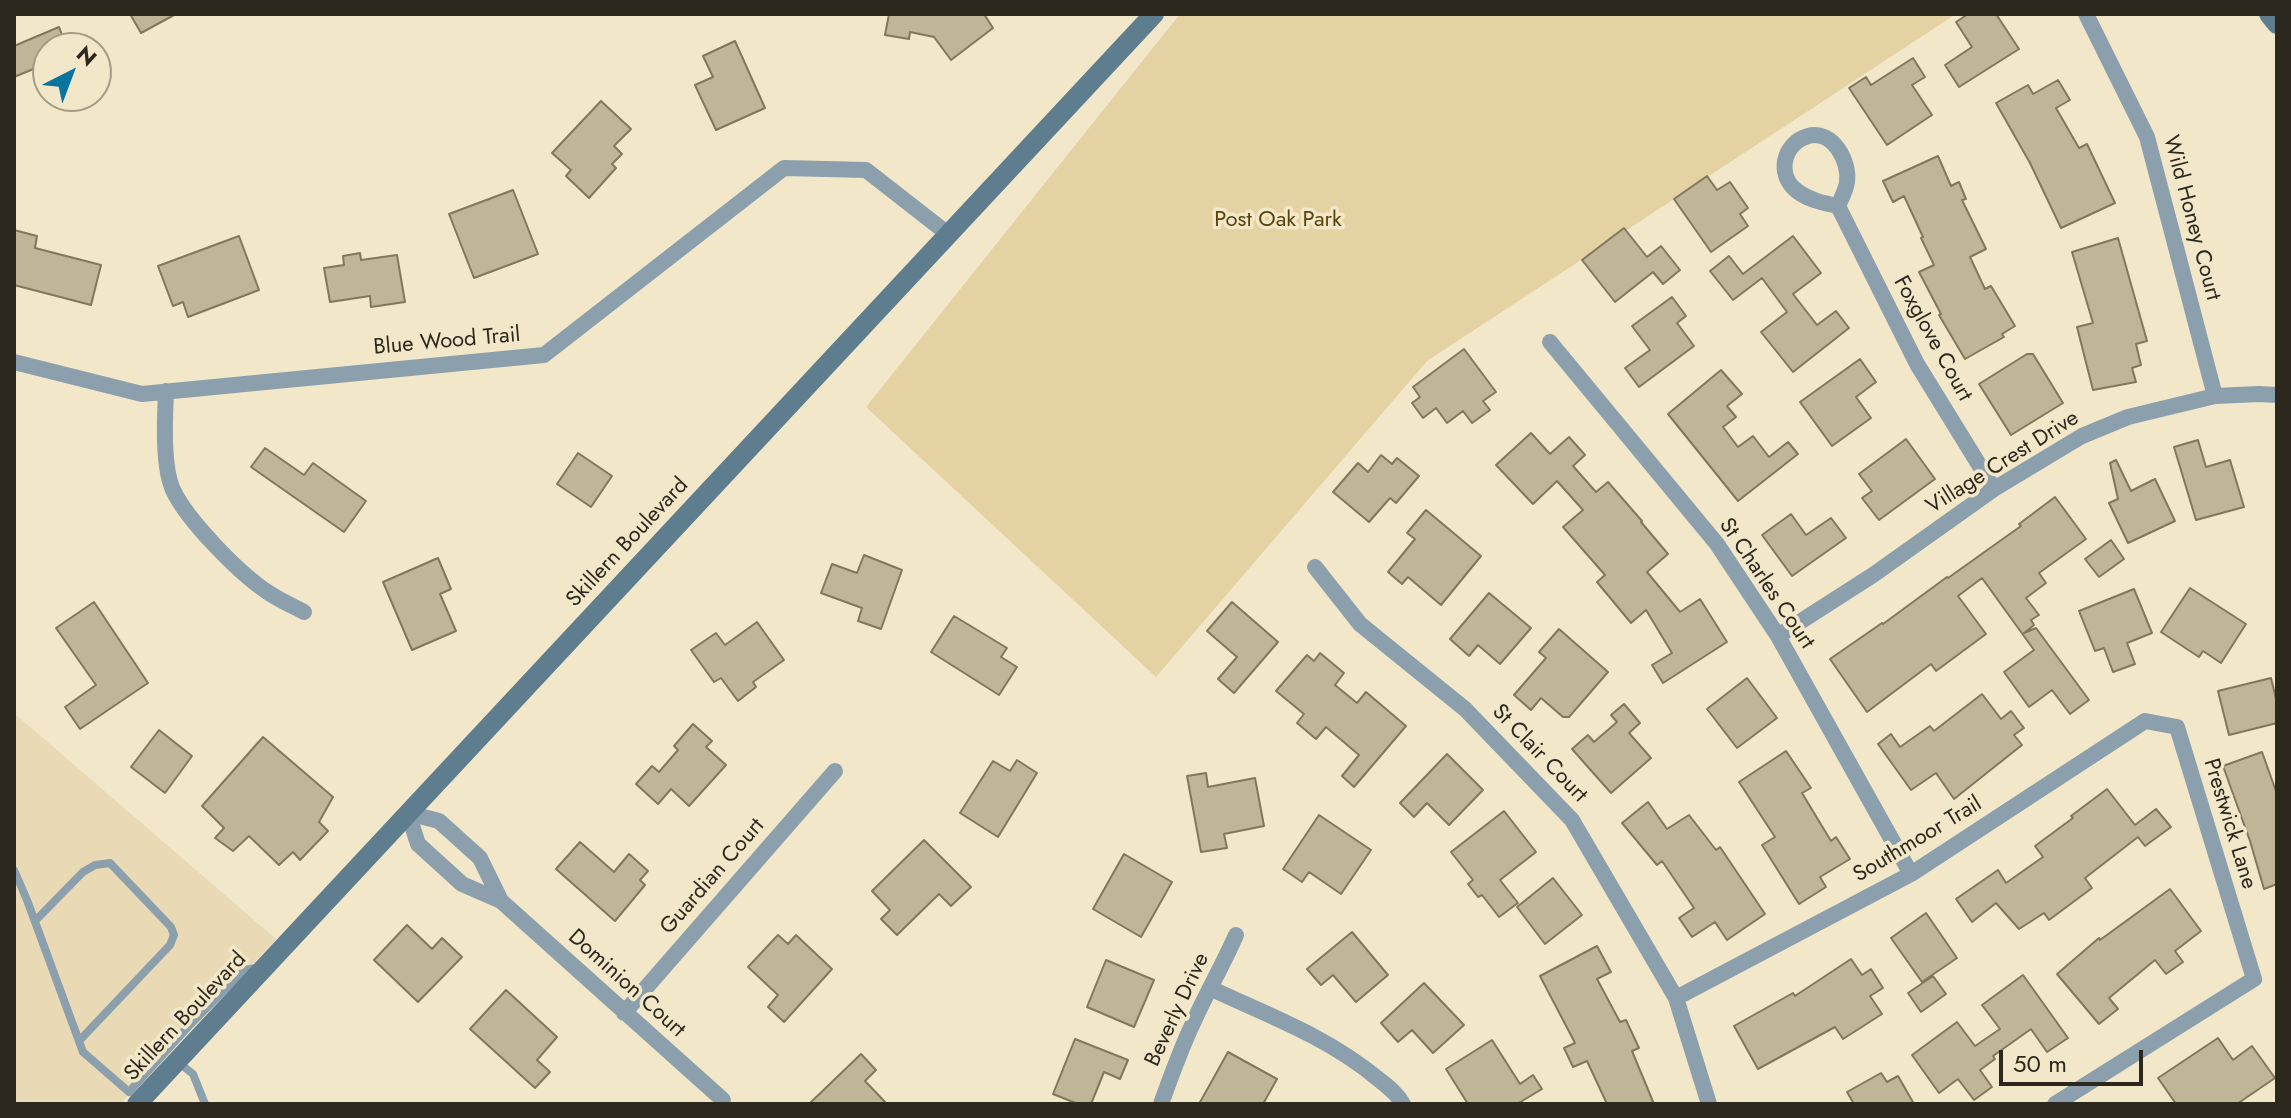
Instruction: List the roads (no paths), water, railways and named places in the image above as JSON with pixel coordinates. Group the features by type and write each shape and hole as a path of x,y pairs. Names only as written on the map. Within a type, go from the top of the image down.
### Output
{"street":[{"name":"Skillern Boulevard","path":"137,1104 172,1056 265,967 1154,14"},
{"name":"Wild Honey Court","path":"2086,14 2147,137 2215,396"},
{"path":"2269,14 2277,24"},
{"path":"1810,135 1823,137 1835,145 1846,162 1847,182 1838,206 1813,200 1795,190 1786,178 1784,164 1788,151 1810,135"},
{"name":"Blue Wood Trail","path":"14,362 142,394 544,355 784,168 866,170 948,234"},
{"name":"Foxglove Court","path":"1838,206 1917,364 1994,489"},
{"name":"St Charles Court","path":"1550,342 1717,544 1778,636 1911,874"},
{"path":"166,391 165,435 173,489 206,536 233,563 266,591 304,612"},
{"name":"Village Crest Drive","path":"1778,636 1873,575 1994,489 2082,436 2128,417 2215,396 2277,395"},
{"name":"St Clair Court","path":"1315,567 1360,624 1465,709 1572,820 1676,998 1709,1104"},
{"name":"Southmoor Trail","path":"1676,998 1911,874 2145,721 2177,727"},
{"name":"Prestwick Lane","path":"2055,1104 2254,979 2177,727"},
{"name":"Guardian Court","path":"624,1013 835,771"},
{"name":"Dominion Court","path":"408,813 418,844 462,884 501,901 723,1100"},
{"name":"Dominion Court","path":"408,813 439,821 480,858 501,901"},
{"name":"Beverly Drive","path":"1161,1104 1180,1052 1236,935"},
{"path":"1210,988 1311,1033 1355,1059 1398,1095 1403,1104"}],"lane":[{"path":"35,921 83,872 95,865 110,863 171,927 174,935 170,945 79,1041"},
{"path":"14,870 83,1052 129,1092 172,1056 193,1074 205,1104"}],"park label":[{"name":"Post Oak Park","path":"1278,221"}]}
